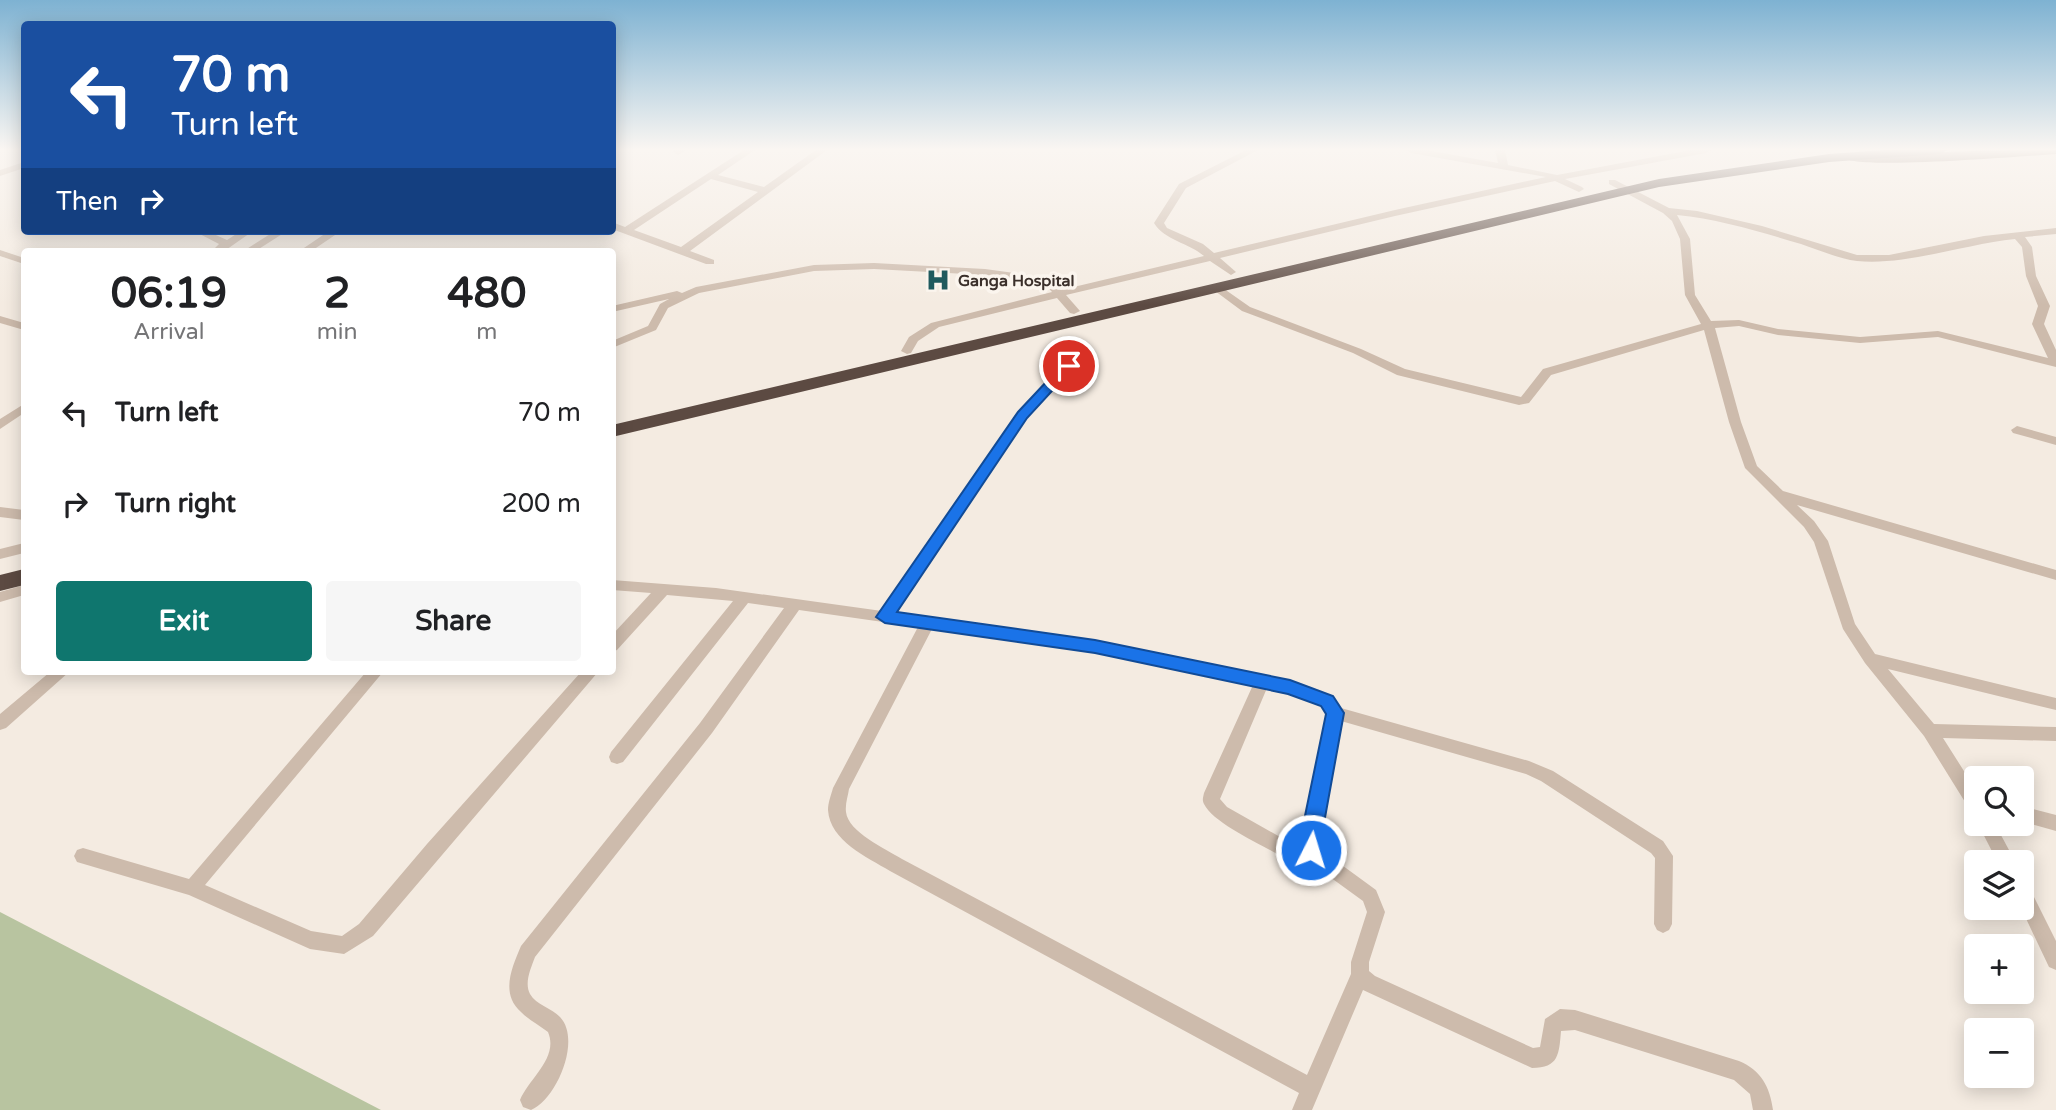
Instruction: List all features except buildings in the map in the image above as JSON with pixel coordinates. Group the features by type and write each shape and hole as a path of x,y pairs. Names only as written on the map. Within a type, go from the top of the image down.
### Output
{"highway":[{"path":"616,421 1525,202"},
{"path":"616,430 1578,202"},
{"path":"0,570 21,565"},
{"path":"0,583 21,578"}],"street":[{"path":"626,230 670,202"},
{"path":"684,250 751,202"},
{"path":"1172,202 1159,223 1163,230 1199,246 1231,272"},
{"path":"907,351 914,339 935,325 1450,202"},
{"path":"1650,202 1667,211 1676,220 1685,239 1690,295 1708,325 1751,468 1809,524 1821,541 1843,615 1870,659 1930,731 1964,784"},
{"path":"1667,211 1697,214 1758,228 1856,258 1889,258 1975,240 2056,231"},
{"path":"616,226 710,262"},
{"path":"208,235 227,244"},
{"path":"221,248 242,235"},
{"path":"254,248 275,235"},
{"path":"309,248 330,235"},
{"path":"2018,235 2027,247 2031,276 2044,306 2038,324 2056,363"},
{"path":"0,253 21,260"},
{"path":"616,308 814,268 874,265 985,272 1046,280 1074,311"},
{"path":"1216,288 1246,309 1357,351 1401,372 1519,401 1525,400 1547,372 1708,325 1739,323 1778,332 1860,340 1938,334 2056,363"},
{"path":"616,343 652,328 664,306 696,290"},
{"path":"0,319 21,326"},
{"path":"885,617 1023,415 1069,366"},
{"path":"0,425 21,410"},
{"path":"2017,430 2056,441"},
{"path":"1776,494 2056,575"},
{"path":"0,512 21,515"},
{"path":"0,554 21,549"},
{"path":"616,585 744,597 1095,646 1290,687 1327,701 1335,713 1530,768 1558,783 1657,847 1664,856 1663,924"},
{"path":"616,642 663,589"},
{"path":"0,597 21,591"},
{"path":"617,757 744,597"},
{"path":"530,1100 552,1070 560,1051 560,1035 549,1018 525,1005 517,992 517,974 528,953 706,727 795,604"},
{"path":"928,623 841,789 837,811 841,824 858,840 896,865 1311,1088"},
{"path":"1870,659 2056,704"},
{"path":"0,723 57,675"},
{"path":"192,888 372,675"},
{"path":"83,856 192,888 310,940 344,945 366,930 587,675"},
{"path":"1262,682 1212,793 1211,801 1221,812 1287,850 1311,850"},
{"path":"1302,1110 1360,974 1360,962 1376,912 1370,896 1311,850 1310,840 1335,713"},
{"path":"1930,731 2056,734"},
{"path":"2034,817 2056,823"},
{"path":"2034,916 2056,961"},
{"path":"1360,974 1368,983 1532,1058 1544,1058 1549,1052 1552,1026 1560,1019 1575,1020 1739,1071 1753,1080 1761,1091 1763,1110"}],"green space":[{"path":"0,912 381,1110 0,1110"}],"place":[{"name":"Ganga Hospital","path":"938,280"}],"route":[{"path":"1069,366 1023,415 885,617 1095,646 1290,687 1327,701 1335,713 1310,840 1311,850"}]}
